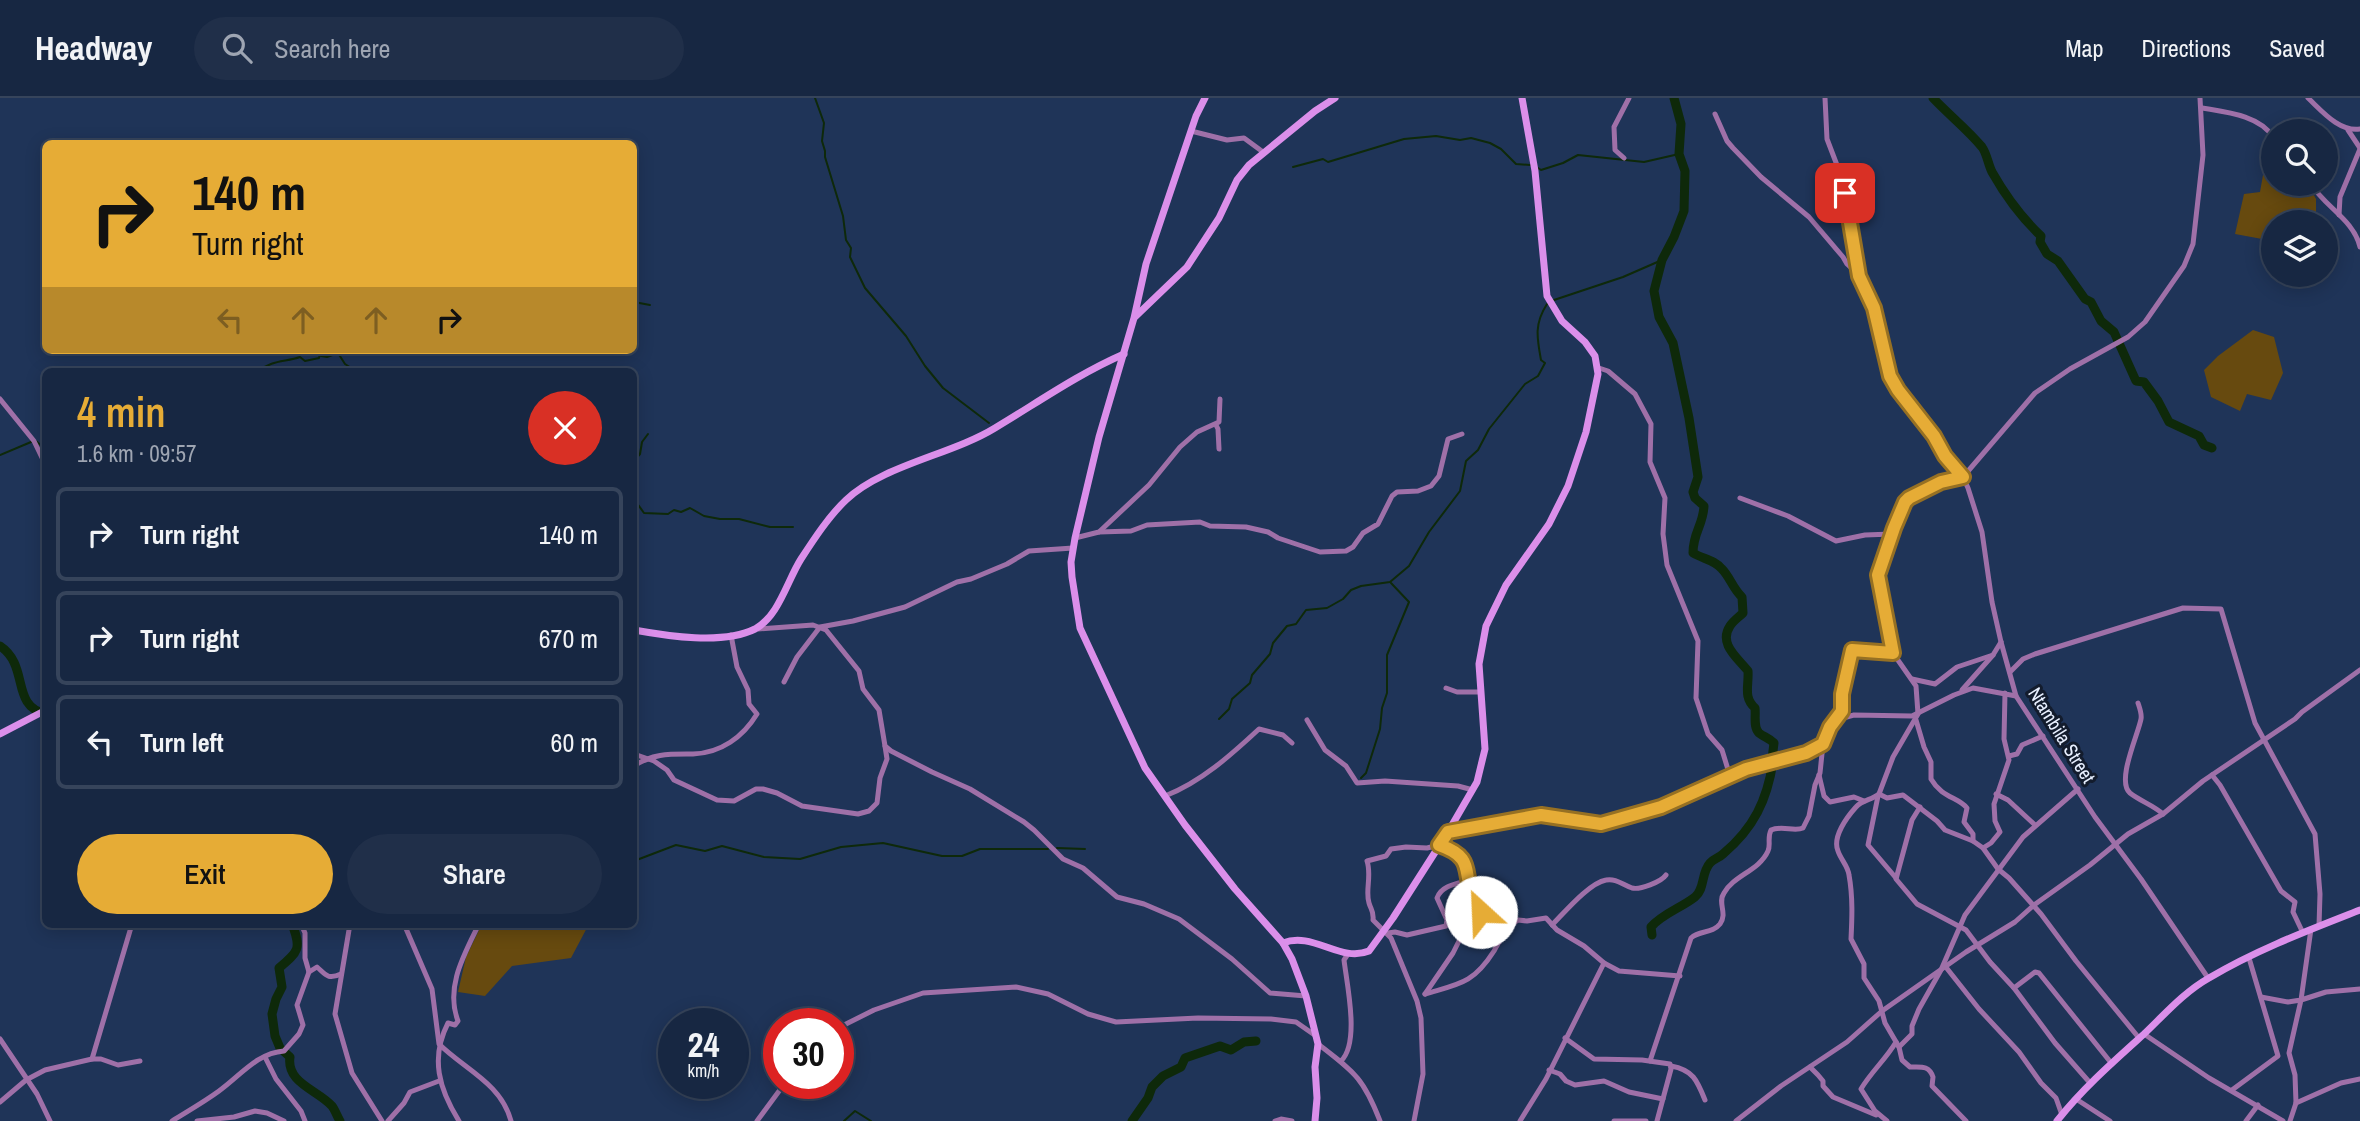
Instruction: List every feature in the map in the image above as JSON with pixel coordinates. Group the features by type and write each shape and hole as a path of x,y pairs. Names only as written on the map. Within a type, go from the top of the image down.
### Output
{"street":[{"path":"1205,98 1191,131 1146,264 1134,318 1099,437 1075,538 1072,577 1078,622 1138,754 1165,796 1235,889 1283,943 1306,996 1317,1040 1315,1121"},
{"path":"1134,318 1187,267 1219,218 1237,180 1263,152 1335,98"},
{"path":"1283,943 1295,940 1320,943 1349,953 1369,951 1387,931 1473,790 1485,749 1480,653 1486,626 1506,585 1549,524 1568,486 1586,432 1599,368 1595,356 1562,321 1547,296 1534,165 1522,98"},
{"path":"1624,158 1615,150 1613,133 1629,98"},
{"path":"1825,98 1827,139 1845,193 1859,276"},
{"path":"1973,841 1973,834 1964,822 1967,808 1965,804 1949,798 1931,779 1931,762 1924,747 1917,717 1917,690 1893,653 1878,575 1902,508 1909,498 1941,482 1963,477 2035,393 2054,378 2119,343 2139,328 2184,266 2193,244 2203,155 2200,98"},
{"path":"2308,98 2348,130 2360,148 2340,197 2339,215"},
{"path":"2202,108 2250,119 2261,125"},
{"path":"1715,114 1733,148 1760,177 1809,217 1859,276"},
{"path":"2348,130 2360,129"},
{"path":"1191,131 1227,140 1244,138 1263,152"},
{"path":"2320,196 2354,232 2360,247"},
{"name":"Ntambila Street","path":"1859,276 1874,308 1880,341 1893,383 1963,477 1982,532 1992,602 2017,696 2115,845 2208,978"},
{"path":"755,629 774,609 802,558 850,496 896,470 994,429 1099,365 1124,354"},
{"path":"1599,368 1608,371 1635,394 1651,425 1650,462 1665,498 1663,534 1667,565 1698,641 1696,698 1708,734 1722,750 1730,776"},
{"path":"0,399 34,441 42,458"},
{"path":"1099,532 1149,485 1180,447 1198,432 1216,425 1221,416 1220,399"},
{"path":"1216,425 1219,449"},
{"path":"1075,538 1099,532 1131,531 1147,525 1200,522 1210,526 1246,527 1268,532 1320,552 1346,551 1353,547 1363,533 1377,524 1392,496 1397,492 1418,491 1431,486 1439,475 1448,439 1462,434"},
{"path":"1740,498 1788,516 1836,541 1865,535 1892,534"},
{"path":"784,682 797,657 820,627 905,607 957,582 1007,564 1029,551 1073,548"},
{"path":"2010,672 2023,659 2035,654 2166,612 2195,607 2221,609 2252,712 2264,740 2315,834 2320,894 2289,1053 2295,1076 2296,1103 2290,1121"},
{"path":"637,630 691,637 813,625 826,630 855,663 863,688 879,710 887,759 880,778 877,803 869,811 858,814 802,806 763,789 756,789 734,800 717,800 674,780 667,770 654,761 637,755"},
{"path":"637,764 660,753 693,754 726,746 752,721 757,714 749,704 748,690 737,667 731,635"},
{"path":"1960,692 2001,642"},
{"path":"1650,1061 1691,939 1700,932 1714,930 1719,925 1724,914 1721,899 1723,893 1737,877 1744,875 1766,855 1771,830 1786,827 1799,830 1808,819 1819,775 1823,744 1844,706 1842,694 1852,650 1893,653"},
{"path":"1912,679 1935,684 1957,667 1993,655"},
{"path":"1737,1121 1781,1086 1847,1041 1882,1011 2015,922 2128,834 2163,814 2212,775 2360,670"},
{"path":"1446,688 1457,692 1480,692"},
{"path":"2017,696 1973,688 1960,692 1917,717 1893,757 1879,795 1868,845 1913,901 1966,930 2055,1043 2091,1084"},
{"path":"1983,848 2000,832 1994,811 1996,794 2007,772 2009,756 2004,739 2005,693"},
{"path":"2138,704 2142,716 2129,759 2125,784 2130,793 2153,805 2163,814"},
{"path":"0,734 42,712"},
{"path":"1835,722 1854,715 1917,717"},
{"path":"1307,720 1325,750 1346,766 1357,783 1385,781 1458,786 1473,790"},
{"path":"1165,796 1199,780 1244,745 1259,729 1283,735 1292,743"},
{"path":"2009,756 2017,754 2022,745 2043,736"},
{"path":"1448,832 1541,815 1601,824 1661,807 1771,760 1806,753 1823,744"},
{"path":"885,746 923,768 970,789 1024,822 1063,859 1083,868 1117,897 1144,904 1179,919 1225,953 1270,993 1306,996"},
{"path":"1819,775 1824,796 1830,802 1854,797 1864,801"},
{"path":"2212,775 2281,891 2295,902 2293,912 2303,933"},
{"path":"1885,1119 1866,1100 1861,1088 1897,1044 1912,1034 1912,1026 1943,968 1959,926 1998,869 2035,825 2078,789"},
{"path":"1996,794 2008,800 2035,825"},
{"path":"1966,1121 1932,1086 1932,1072 1923,1066 1907,1065 1902,1060 1897,1044 1885,1023 1880,1001 1864,978 1864,964 1851,939 1854,927 1850,919 1853,911 1850,879 1836,848 1839,833 1849,816 1864,801 1879,795 1887,798 1903,795 1945,830 1983,848 1998,869 2034,905 2142,1036 2283,1121"},
{"path":"1896,879 1912,820 1920,807"},
{"path":"1414,1121 1423,1074 1422,1027 1417,1000 1387,931 1373,919 1374,912 1367,900 1370,880 1367,861 1386,856 1391,849 1439,845 1455,851 1465,860 1467,881 1482,908 1462,935 1453,954 1417,1000"},
{"path":"1552,925 1570,905 1602,881 1616,880 1636,888 1659,882 1666,875"},
{"path":"1387,931 1407,935 1446,926 1447,920 1437,898 1439,892 1467,881"},
{"path":"2059,1118 2112,1064 2189,992 2208,978 2303,933 2360,910"},
{"path":"1424,994 1451,988 1474,975 1514,922 1545,918 1604,963 1623,972 1680,976"},
{"path":"92,1059 131,928"},
{"path":"172,1121 221,1090 252,1063 276,1051 284,1051 299,1034 303,1025 297,1004 309,972 303,928"},
{"path":"350,928 335,1014 352,1073 382,1121"},
{"path":"406,928 432,989 439,1044 439,1081 458,1121"},
{"path":"439,1044 448,1023 455,1025 458,1021 452,1006 454,986 477,928"},
{"path":"1341,1061 1350,1042 1350,1006 1343,960 1349,953"},
{"path":"2249,958 2278,1056"},
{"path":"1520,1121 1604,963"},
{"path":"309,972 317,967 328,977 341,974"},
{"path":"1943,968 2019,1052 2041,1083 2056,1098 2059,1118"},
{"path":"2014,988 2035,972 2039,973 2112,1064"},
{"path":"854,1020 923,993 1016,987 1048,994 1088,1014 1116,1023 1198,1018 1296,1022 1366,1086 1380,1121"},
{"path":"2261,997 2288,1002 2326,992 2360,989"},
{"path":"1565,1038 1594,1059 1667,1063 1686,1070 1696,1077 1704,1100"},
{"path":"0,1039 37,1094 50,1121"},
{"path":"439,1044 495,1091 506,1107 510,1121"},
{"path":"2232,1090 2278,1056 2289,1053"},
{"path":"265,1058 305,1121"},
{"path":"0,1102 26,1080 45,1070 92,1059 118,1065 141,1061"},
{"path":"1657,1121 1671,1066"},
{"path":"1810,1068 1818,1074 1823,1086 1833,1097 1885,1119"},
{"path":"1549,1070 1575,1085 1604,1081 1629,1092 1663,1099"},
{"path":"2296,1103 2341,1083 2360,1079"},
{"path":"388,1121 410,1093 439,1081"},
{"path":"757,1121 773,1099"},
{"path":"2076,1099 2110,1121"},
{"path":"2246,1121 2258,1105"},
{"path":"197,1121 255,1111 284,1121"},
{"path":"1275,1121 1281,1118 1292,1121"},
{"path":"1614,1121 1646,1121"}],"shaded area":[{"path":"2261,186 2261,196 2314,196 2316,210 2261,210 2261,239 2235,234 2244,194 2260,192"},
{"path":"2253,330 2274,337 2283,373 2271,400 2247,394 2240,411 2211,397 2204,370"},
{"path":"480,928 587,928 571,958 512,966 485,996 458,992 466,957"}],"waterway":[{"path":"815,98 824,123 822,141 825,157 843,216 846,240 851,248 850,257 865,288 906,336 943,388 989,423"},
{"path":"1674,98 1681,124 1679,154 1685,171 1684,211 1662,260 1654,291 1659,317 1673,343 1689,418 1698,477 1693,492 1695,498 1704,506 1693,553 1719,566 1742,597 1743,613 1730,626 1726,639 1731,650 1748,671 1748,695 1755,708 1756,728 1774,743 1772,759"},
{"path":"1933,98 1982,147 1997,181 2041,236 2040,242 2047,254 2058,261 2085,299 2091,302 2101,321 2114,332 2136,381 2144,382 2169,422 2199,436 2204,445 2212,448"},
{"path":"1293,167 1323,159 1328,162 1404,139 1436,136 1460,140 1471,138 1490,143 1501,149 1516,164 1530,165"},
{"path":"1538,168 1541,170 1563,163 1578,155 1644,162 1679,154"},
{"path":"1554,300 1623,277 1662,260"},
{"path":"637,303 650,305"},
{"path":"1219,719 1229,709 1232,699 1250,683 1252,675 1270,654 1273,643 1287,626 1296,624 1306,610 1327,608 1361,586 1390,582 1409,566 1429,532 1460,491 1466,461 1478,450 1489,429 1525,384 1538,376 1545,363 1541,360 1538,331 1540,318 1547,304"},
{"path":"263,368 300,357 305,361 319,358 320,354"},
{"path":"321,356 335,354"},
{"path":"339,354 351,368"},
{"path":"637,458 648,434"},
{"path":"36,441 42,446"},
{"path":"0,455 31,442"},
{"path":"637,503 644,513 668,514 674,510 681,512 690,508 704,516 720,519 739,519 770,527 793,527"},
{"path":"1361,778 1366,773 1380,729 1387,693 1387,655 1409,602 1391,583"},
{"path":"0,646 15,664 28,703 42,713"},
{"path":"1652,935 1651,927 1655,922 1698,894 1710,863 1734,844 1751,823 1763,801 1773,762"},
{"path":"637,860 676,845 705,851 722,846 764,857 800,859 841,847 883,843 942,856 962,856 980,849 1048,849"},
{"path":"1057,848 1085,849"},
{"path":"293,928 297,939 296,949 279,968 282,987 272,1014 275,1036 280,1048 290,1057 290,1066 298,1080 326,1100 340,1121"},
{"path":"1132,1121 1148,1098 1152,1087 1163,1076 1181,1067 1185,1058 1220,1046 1231,1050 1244,1042 1256,1041"},
{"path":"844,1121 855,1111 871,1121"}],"route":[{"path":"1481,912 1482,908 1467,881 1465,860 1455,851 1439,845 1448,832 1531,815 1601,824 1661,807 1771,760 1806,753 1823,744 1830,727 1842,711 1842,694 1852,650 1893,653 1878,575 1882,557 1909,498 1941,482 1963,477 1945,456 1934,436 1890,376 1874,308 1859,276 1845,193"}]}
